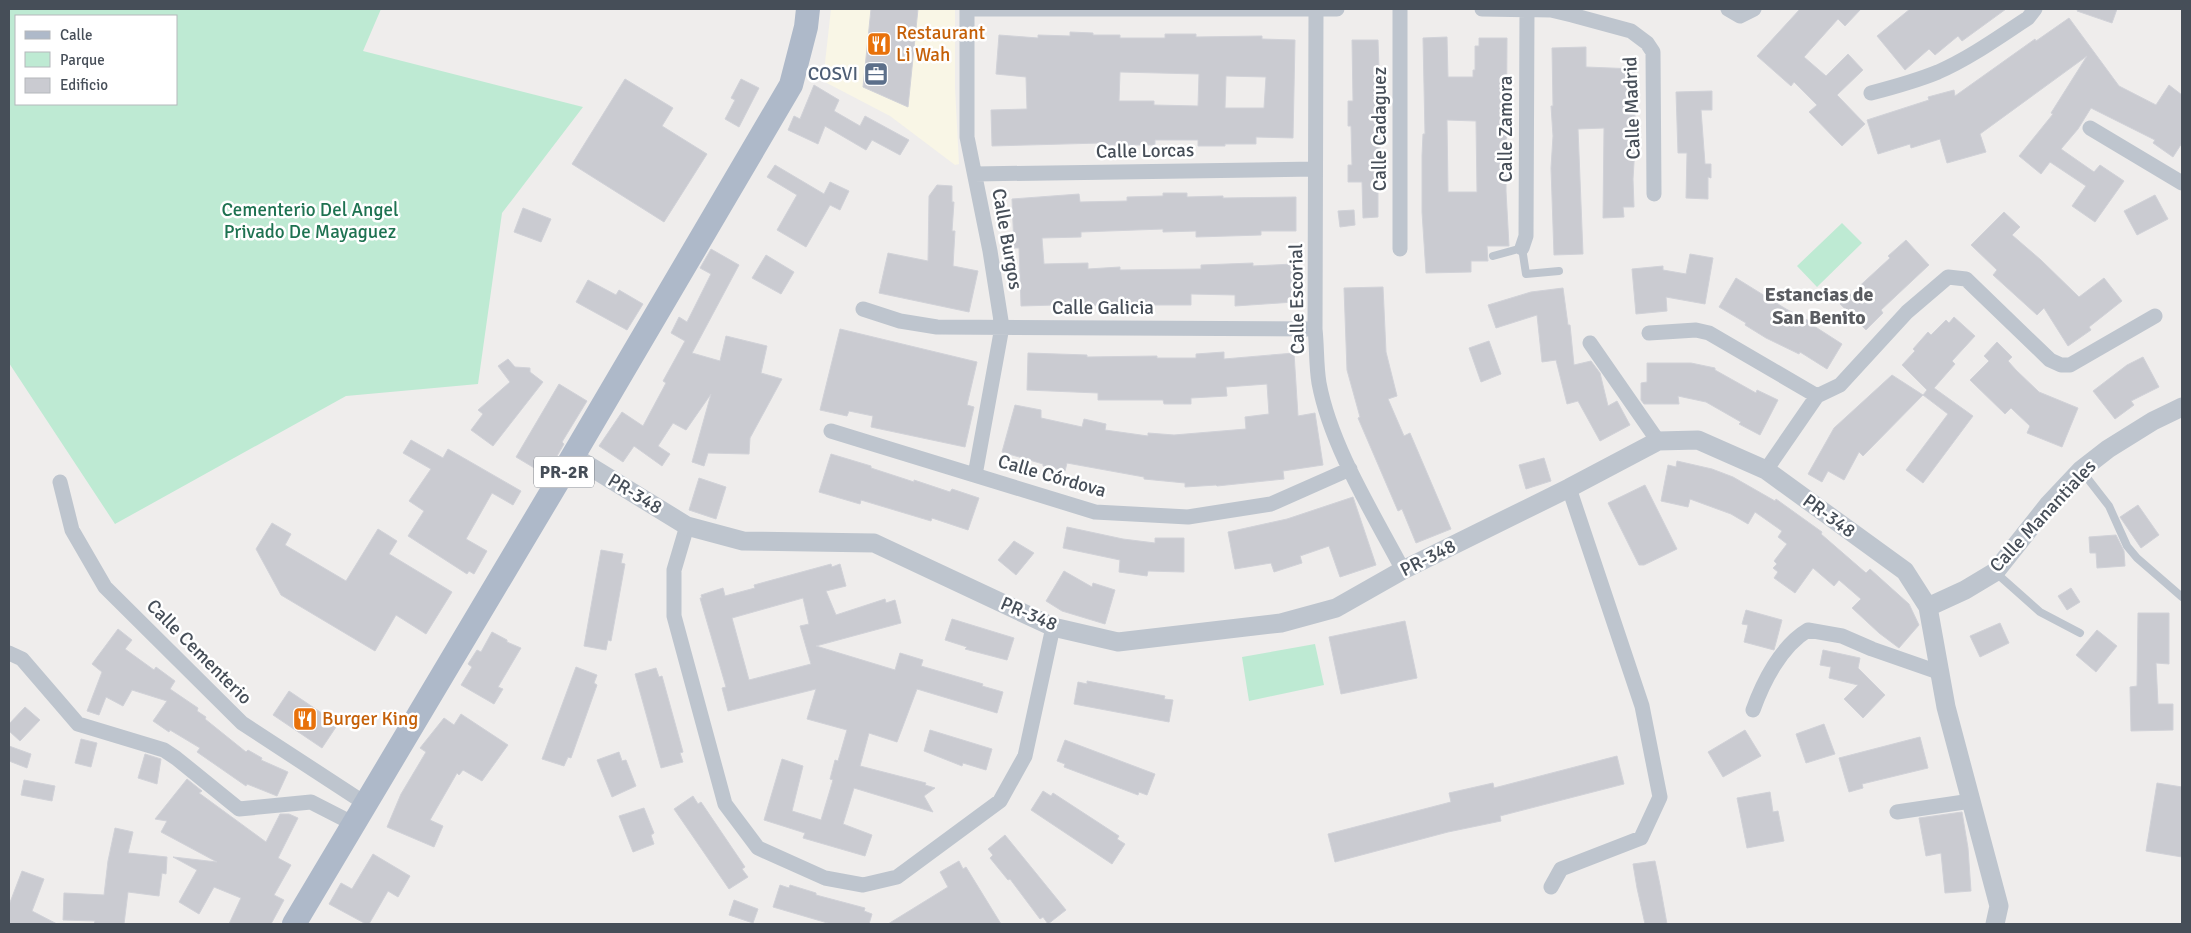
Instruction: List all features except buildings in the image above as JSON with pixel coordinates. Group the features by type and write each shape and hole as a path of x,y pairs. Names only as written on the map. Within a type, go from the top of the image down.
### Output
{"main road":[{"name":"PR-2R","path":"294,924 573,456 791,85 806,27 808,9"}],"street":[{"path":"966,9 1337,9"},
{"name":"Calle Burgos","path":"966,9 967,137 1002,328 975,475"},
{"name":"Calle Escorial","path":"1316,9 1315,329 1319,382 1329,415 1350,469 1403,570"},
{"name":"Calle Cadaguez","path":"1400,9 1400,249"},
{"name":"Calle Madrid","path":"1482,9 1551,10 1631,31 1647,43 1653,52 1654,194"},
{"name":"Calle Zamora","path":"1522,248 1526,236 1526,9"},
{"path":"1728,9 1740,16 1754,9"},
{"path":"1871,93 1903,85 1938,72 1961,60 2028,18 2035,9"},
{"path":"2090,128 2182,183"},
{"name":"Calle Lorcas","path":"975,174 1315,169"},
{"path":"1766,470 1818,396 1840,385 1908,312 1948,277 1966,279 2050,360 2061,365 2070,365 2155,316"},
{"name":"Calle Galicia","path":"863,309 900,321 937,327 1315,329"},
{"path":"1649,333 1696,330 1708,333 1818,396"},
{"path":"1590,343 1658,441"},
{"name":"Calle Manantiales","path":"1928,607 1965,590 1995,572 2049,504 2081,470 2108,449 2153,421 2182,407"},
{"name":"Calle Córdova","path":"831,431 1095,512 1188,517 1271,504 1350,469"},
{"name":"PR-348","path":"573,456 687,526 743,541 874,543 1052,627 1118,642 1282,623 1336,608 1403,570 1569,488 1658,441 1698,440 1766,470 1905,571 1928,607 1938,672 1946,707 1999,906 1995,924"},
{"name":"Calle Cementerio","path":"60,482 72,530 104,587 242,723 366,804"},
{"path":"1551,887 1561,869 1641,838 1660,797 1642,706 1569,488"},
{"path":"687,526 674,570 674,616 725,804 758,848 825,878 862,885 897,877 1000,801 1025,756 1052,627"},
{"path":"1753,710 1758,696 1776,663 1798,636 1808,630 1842,636 1880,652 1938,672"},
{"path":"9,653 22,659 78,724 164,750 239,809 311,802 354,824"},
{"path":"1896,812 1971,801"}],"lane":[{"path":"1493,256 1522,248 1526,274 1560,271"},
{"path":"2081,470 2109,506 2127,546 2137,558 2182,597"},
{"path":"1995,572 2040,612 2080,633"}],"shaded area":[{"path":"831,9 955,9 955,88 959,164 955,165 890,116 823,81"}],"green space":[{"name":"Cementerio Del Angel Privado De Mayaguez","path":"9,9 381,9 363,51 583,107 502,213 478,384 346,396 115,524 9,363"},
{"path":"1842,223 1862,243 1817,287 1797,266"},
{"path":"1315,644 1324,685 1249,701 1242,657"}],"place":[{"name":"Restaurant Li Wah","path":"879,44"},
{"name":"COSVI","path":"876,74"},
{"name":"Burger King","path":"305,719"}],"district":[{"name":"Estancias de San Benito","path":"1819,306"}]}
